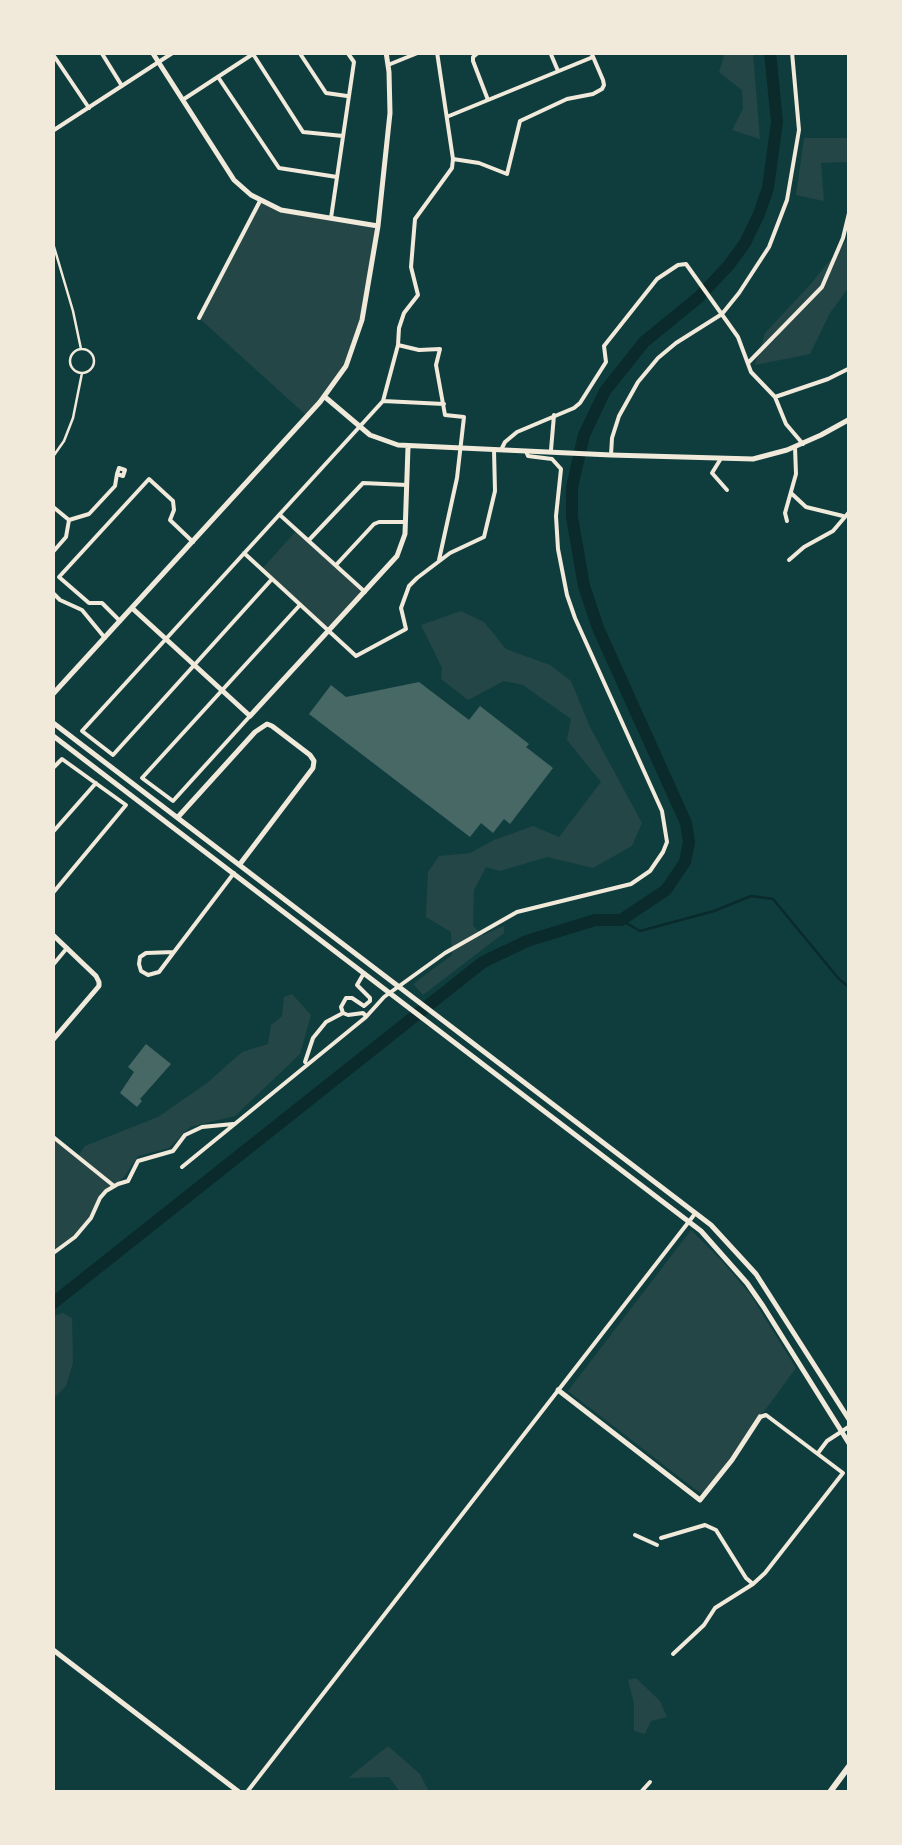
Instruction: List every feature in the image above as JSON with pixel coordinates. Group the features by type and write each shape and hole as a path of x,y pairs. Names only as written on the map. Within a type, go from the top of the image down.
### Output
{"main road":[{"path":"830,1792 850,1764"}],"street":[{"path":"101,52 122,86"},
{"path":"152,52 234,180 281,210 378,226"},
{"path":"52,125 54,130 174,52"},
{"path":"299,52 326,94 349,96"},
{"path":"331,218 354,62 347,52"},
{"path":"52,695 325,397 346,366 368,295 378,226 390,113 386,52"},
{"path":"388,65 420,52"},
{"path":"272,579 113,754 82,731 384,401 398,345 398,328 418,296 411,267 415,219 452,168 437,52"},
{"path":"480,52 473,56 473,61 488,100"},
{"path":"550,52 558,71"},
{"path":"611,455 619,416 638,382 676,343 722,314 769,247 786,200 799,130 792,52"},
{"path":"52,53 89,108"},
{"path":"183,100 254,54 303,132 343,136"},
{"path":"447,116 592,55 603,80 602,89 593,94 566,99 520,120 507,174 479,163 453,159"},
{"path":"218,77 279,168 337,177"},
{"path":"850,149 850,165"},
{"path":"199,318 260,200"},
{"path":"748,363 822,287 843,238 850,208"},
{"path":"52,240 81,349"},
{"path":"244,553 356,656 405,630 401,608 408,586 439,562 484,537 494,491 497,450 517,432 580,403 606,362 604,346 657,279 678,265 686,264 722,314 738,337 751,372 775,397 786,424 803,444"},
{"path":"398,345 419,350 440,348 436,365 445,415 464,416 457,478 439,562"},
{"path":"81,349 92,353 94,359 92,368 82,373 70,362 73,353 81,349"},
{"path":"775,397 828,380 850,368"},
{"path":"52,458 73,418 82,373"},
{"path":"325,397 359,427 378,438 408,446 720,460 753,459 795,447 850,419"},
{"path":"384,401 444,404"},
{"path":"550,452 554,415"},
{"path":"300,604 142,778 173,801 397,556 403,543 408,446"},
{"path":"787,521 796,474 795,447"},
{"path":"182,1167 366,1017 384,997 445,953 516,912 641,879 667,842 662,811 567,595 557,532 561,470 552,459 528,456 526,450"},
{"path":"720,460 712,473 727,490"},
{"path":"69,520 88,514 115,486 117,474"},
{"path":"120,622 102,603 89,603 59,577 149,479 173,501 170,520 193,542"},
{"path":"309,540 363,483 407,485"},
{"path":"791,493 806,508 843,516"},
{"path":"52,506 69,520"},
{"path":"789,560 833,531 850,511"},
{"path":"280,514 366,592"},
{"path":"52,553 66,537 69,520"},
{"path":"336,565 374,524 405,522"},
{"path":"52,592 82,610 105,638"},
{"path":"132,608 250,716"},
{"path":"52,722 696,1212 734,1248 756,1274 850,1423 818,1453"},
{"path":"174,952 146,953 139,964 148,975 159,972 313,768 314,762 266,724 178,817"},
{"path":"52,734 701,1231 747,1284 850,1444"},
{"path":"52,769 62,759 126,805 52,894"},
{"path":"52,833 96,783"},
{"path":"52,934 99,982 52,1041"},
{"path":"52,966 68,948"},
{"path":"364,973 357,986 370,1002 364,1006 346,998 340,1007 348,1016 363,1013 366,1017"},
{"path":"304,1066 312,1038 326,1022 343,1013"},
{"path":"52,1254 75,1237 91,1218 100,1198 128,1181 138,1161 172,1151 186,1135 202,1128 233,1124"},
{"path":"52,1136 114,1186"},
{"path":"248,1792 696,1212"},
{"path":"812,1385 824,1378"},
{"path":"558,1390 700,1500 760,1417 766,1415 843,1473 765,1573 715,1608 704,1625 672,1654"},
{"path":"661,1538 705,1525 716,1530 746,1578 754,1584"},
{"path":"635,1535 657,1545"},
{"path":"52,1650 240,1792"},
{"path":"641,1792 650,1782"}],"shaded area":[{"path":"725,53 753,53 760,139 732,130 743,109 742,90 719,72"},
{"path":"804,138 849,138 849,162 821,163 824,201 796,195"},
{"path":"260,201 281,210 378,226 368,295 346,366 307,416 199,318"},
{"path":"849,237 849,287 830,313 810,354 755,365 765,333"},
{"path":"297,530 365,592 329,631 262,569"},
{"path":"461,611 484,622 506,649 550,665 571,681 590,727 642,823 632,846 593,868 547,857 500,871 486,867 474,890 473,926 483,935 504,926 504,933 423,995 413,984 452,955 451,932 426,917 428,872 439,856 470,853 533,826 559,837 601,782 567,740 571,719 523,685 504,681 468,700 441,679 442,668 421,625"},
{"path":"292,994 311,1015 300,1054 235,1116 190,1127 169,1148 138,1156 124,1177 100,1198 91,1218 66,1246 53,1254 52,1136 78,1156 85,1146 158,1117 207,1083 242,1052 268,1044 271,1025 282,1016 284,997"},
{"path":"691,1230 750,1294 796,1368 705,1492 700,1493 568,1391"},
{"path":"63,1313 72,1318 73,1363 66,1386 53,1399 53,1316"},
{"path":"636,1678 660,1701 667,1717 651,1721 645,1734 634,1731 634,1704 628,1680"},
{"path":"388,1746 420,1774 429,1792 400,1792 389,1777 348,1778"}],"building":[{"path":"419,682 469,720 480,706 553,768 510,824 504,819 493,833 481,823 470,837 309,714 331,685 346,697"},
{"path":"146,1044 171,1064 137,1107 120,1093 134,1072 128,1067"}],"waterway":[{"path":"52,1304 483,962 527,941 595,920 621,920 666,890 685,862 689,842 686,823 598,628 584,586 572,517 572,487 584,435 605,391 644,342 699,297 729,265 759,214 768,188 777,122 770,52"},
{"path":"621,920 640,931 714,911 751,896 773,899 850,988"}]}
